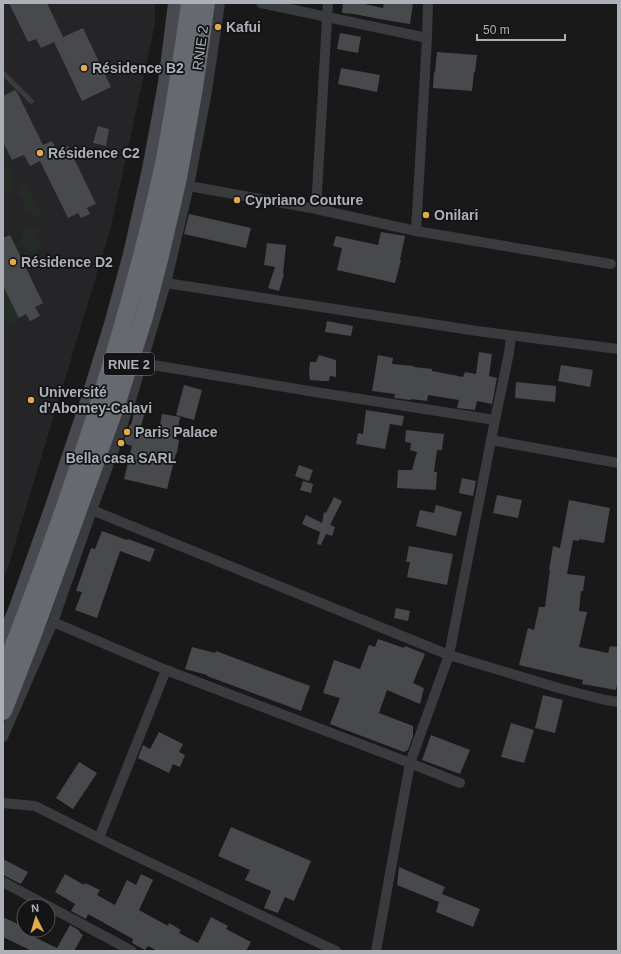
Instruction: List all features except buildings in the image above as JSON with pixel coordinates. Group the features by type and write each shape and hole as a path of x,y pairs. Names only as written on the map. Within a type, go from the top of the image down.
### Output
{"highway":[{"name":"RNIE 2","path":"3,674 69,496 106,387 140,264 163,170 178,85 190,3"},
{"name":"RNIE 2","path":"3,711 39,618 117,402 144,317 178,178 194,88 206,3"}],"street":[{"path":"3,639 15,610 52,506 84,411 130,254 149,169 165,83 175,3"},
{"path":"3,737 52,622 117,444 166,283 189,186 207,91 220,3"},
{"path":"260,3 427,38"},
{"path":"316,209 328,3"},
{"path":"416,231 428,3"},
{"path":"189,186 316,209 416,231 610,264"},
{"path":"166,283 511,336 618,349"},
{"path":"376,951 410,763 449,654 509,353 511,336"},
{"path":"141,363 495,420"},
{"path":"491,440 618,463"},
{"path":"92,510 449,654 562,689 618,702"},
{"path":"52,622 166,670 460,783"},
{"path":"99,838 166,670"},
{"path":"3,803 35,806 119,848 336,951"},
{"path":"3,882 33,898"},
{"path":"56,910 132,951"}],"lane":[{"path":"3,73 31,101"}],"shaded area":[{"name":"Université d'Abomey-Calavi","path":"3,3 155,3 155,24 111,227 6,574 3,573"},
{"path":"3,167 11,167 14,175 11,190 3,191"},
{"path":"25,181 44,219 24,212 25,199 20,198 19,193"},
{"path":"26,227 39,230 36,238 40,242 39,251 28,252 25,245 18,248"},
{"path":"3,287 20,320 12,324 3,316"}],"place":[{"name":"Kafui","path":"218,27"},
{"name":"Résidence B2","path":"84,68"},
{"name":"Résidence C2","path":"40,153"},
{"name":"Cypriano Couture","path":"237,200"},
{"name":"Onilari","path":"426,215"},
{"name":"Résidence D2","path":"13,262"},
{"name":"Université d'Abomey-Calavi","path":"31,400"},
{"name":"Paris Palace","path":"127,432"},
{"name":"Bella casa SARL","path":"121,443"}]}
